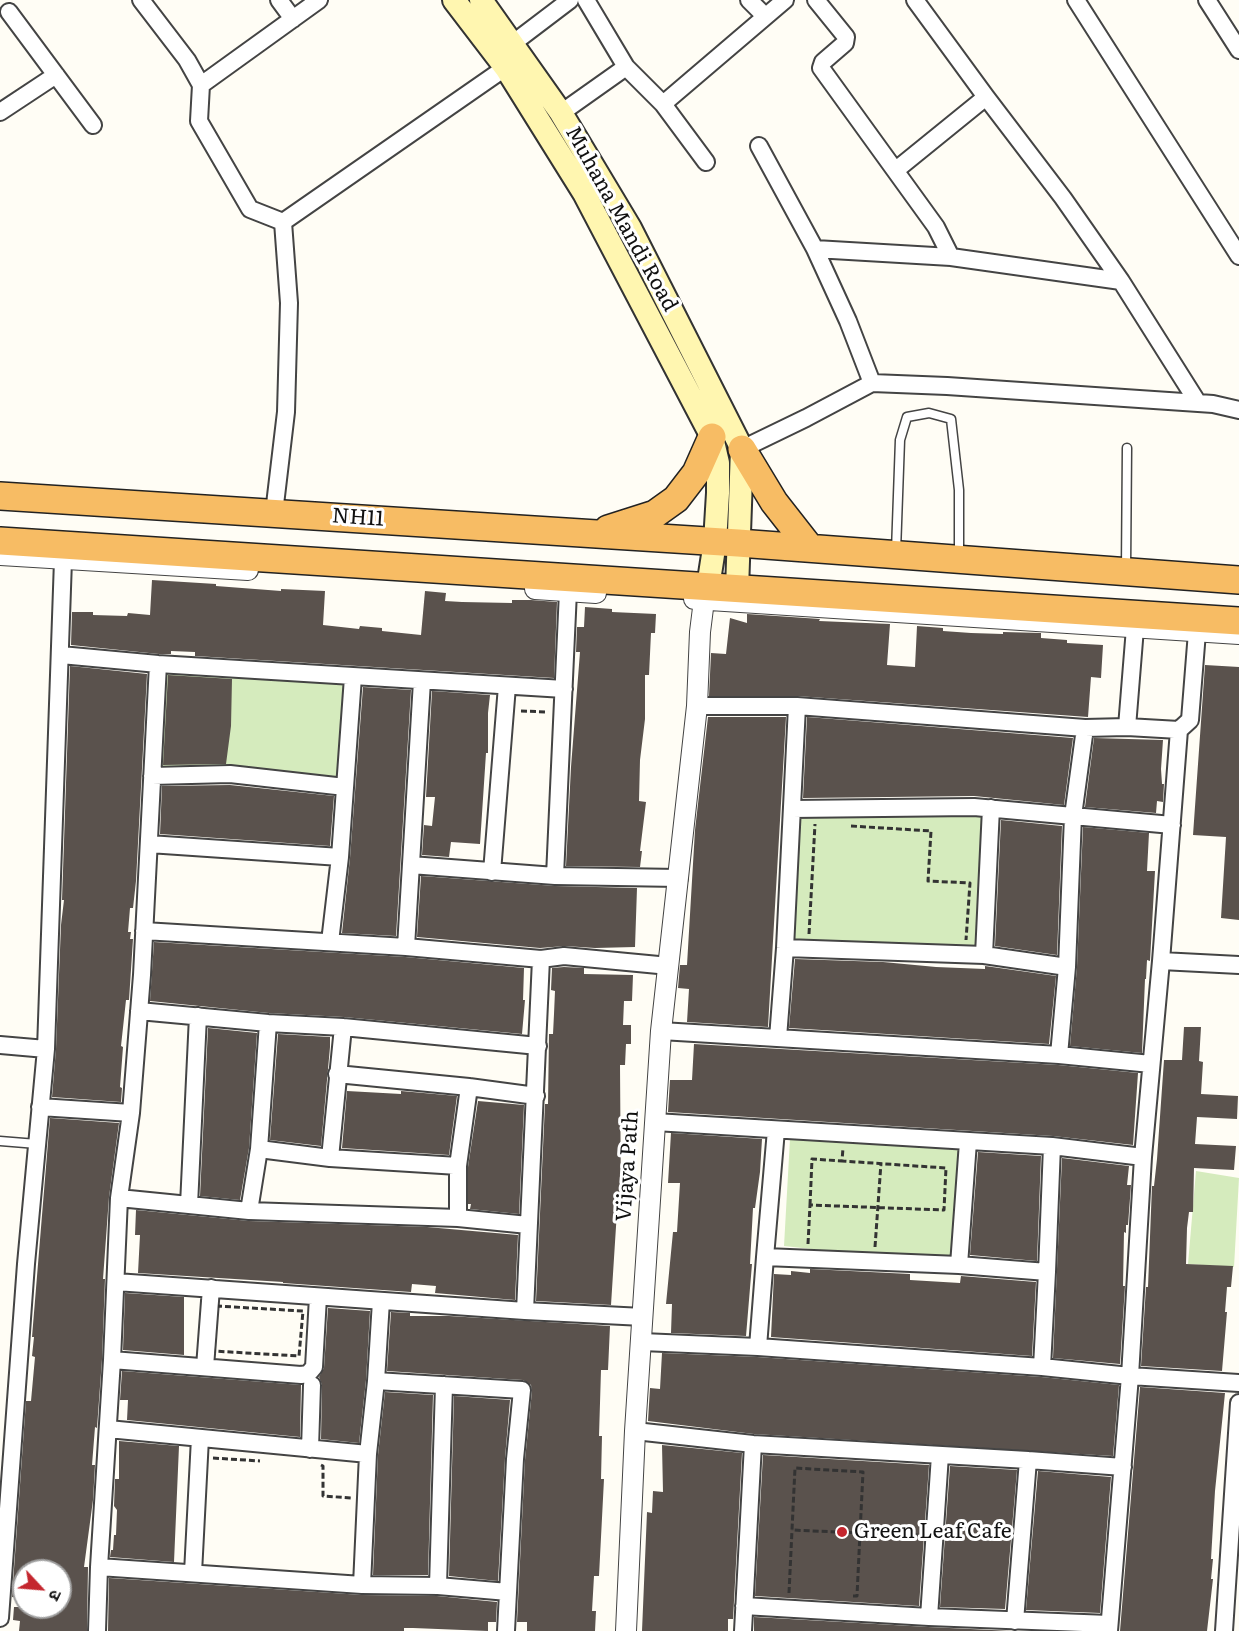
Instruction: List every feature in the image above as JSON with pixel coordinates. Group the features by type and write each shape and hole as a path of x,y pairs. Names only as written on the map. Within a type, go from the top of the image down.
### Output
{"highway":[{"path":"596,533 655,514 676,499 696,473 712,437"},
{"path":"742,449 774,502 810,548"},
{"name":"NH11","path":"0,495 1239,577"},
{"path":"0,541 734,596 1239,621"}],"main road":[{"path":"454,0 513,56 712,437 718,464 734,596"},
{"name":"Muhana Mandi Road","path":"481,0 513,56 561,113 630,228 742,449"},
{"path":"706,593 727,542 742,449"}],"street":[{"path":"141,0 187,60 201,85 199,121 250,209 283,222"},
{"path":"279,0 293,19"},
{"path":"201,85 318,0"},
{"path":"283,222 513,56 570,0"},
{"path":"586,0 626,67 663,104 705,162"},
{"path":"749,0 765,16"},
{"path":"663,104 785,0"},
{"path":"816,0 846,37 845,43 823,62 821,68 936,227 951,257"},
{"path":"915,0 1063,198 1120,280 1198,404"},
{"path":"1076,0 1239,256"},
{"path":"1207,0 1239,50"},
{"path":"9,12 93,125"},
{"path":"561,113 626,67"},
{"path":"0,112 56,75"},
{"path":"896,170 986,97"},
{"path":"759,146 815,249 848,321 872,383"},
{"path":"274,513 286,412 289,303 283,222"},
{"path":"815,249 951,257 1120,280"},
{"path":"742,449 872,383 947,386 1198,404 1239,410"},
{"path":"0,555 568,591 706,593"},
{"path":"0,1618 8,1424 46,1049 63,560"},
{"path":"555,876 568,591"},
{"name":"Vijaya Path","path":"626,1631 635,1431 661,1031 697,706 700,632 706,593"},
{"path":"700,632 734,596 1135,628 1239,634"},
{"path":"1127,727 1135,628"},
{"path":"744,1605 1109,1628 1130,1376 1143,1157 1179,730 1190,720 1197,632"},
{"path":"61,655 158,664 564,689"},
{"path":"98,1631 99,1567 119,1198 130,1113 139,1011 158,664"},
{"path":"330,942 340,857 353,677"},
{"path":"406,947 422,681"},
{"path":"492,872 507,686"},
{"path":"697,706 797,706 1085,728 1127,727 1179,730"},
{"path":"778,1038 785,948 797,706"},
{"path":"1059,1055 1067,967 1073,816 1085,728"},
{"path":"152,776 230,774 345,786"},
{"path":"792,809 991,808 1172,825"},
{"path":"984,955 991,808"},
{"path":"149,844 340,857"},
{"path":"411,865 555,876 679,878"},
{"path":"144,930 541,958 564,956 669,966"},
{"path":"785,948 984,955 1067,967"},
{"path":"525,1311 541,958"},
{"path":"1161,961 1239,965"},
{"path":"139,1011 268,1023 343,1027 538,1046"},
{"path":"189,1205 198,1016"},
{"path":"249,1211 259,1149 268,1023"},
{"path":"330,1158 343,1027"},
{"path":"661,1031 1059,1055 1151,1064"},
{"path":"0,1045 46,1049"},
{"path":"337,1074 536,1096"},
{"path":"458,1218 458,1166 469,1087"},
{"path":"40,1107 130,1113"},
{"path":"655,1122 1052,1146 1143,1157"},
{"path":"758,1347 776,1130"},
{"path":"959,1265 968,1142"},
{"path":"1042,1367 1052,1146"},
{"path":"259,1149 330,1158 458,1166"},
{"path":"119,1198 249,1211 458,1218 528,1224"},
{"path":"765,1257 959,1265 1047,1272"},
{"path":"116,1282 525,1311 643,1317"},
{"path":"205,1367 211,1288"},
{"path":"112,1360 308,1374 314,1367 318,1297"},
{"path":"362,1585 368,1454 381,1301"},
{"path":"642,1342 758,1347 1239,1383"},
{"path":"376,1381 522,1390 515,1459 506,1631"},
{"path":"438,1586 444,1384"},
{"path":"311,1457 312,1385"},
{"path":"1224,1631 1233,1591 1239,1402"},
{"path":"108,1430 200,1438 311,1457 368,1454"},
{"path":"635,1431 753,1444 1123,1467"},
{"path":"193,1573 200,1438"},
{"path":"743,1631 753,1444"},
{"path":"929,1617 940,1455"},
{"path":"1015,1621 1028,1460"},
{"path":"99,1567 362,1585 438,1586 508,1592"}],"lane":[{"path":"896,554 900,440 907,417 929,413 951,419 959,490 959,559"},
{"path":"1126,571 1127,448"},
{"path":"0,1141 37,1144"}],"path":[{"path":"516,711 554,713"},
{"path":"809,934 814,824 826,824"},
{"path":"849,826 931,831 928,881 970,883 966,945"},
{"path":"842,1161 844,1134"},
{"path":"807,1247 812,1159 946,1168 945,1210 810,1205"},
{"path":"875,1250 880,1163"},
{"path":"216,1306 303,1311 299,1356 213,1351 216,1306"},
{"path":"311,1457 323,1466 323,1496 366,1499"},
{"path":"210,1458 266,1462"},
{"path":"789,1596 795,1468 863,1472 857,1596 845,1596"},
{"path":"792,1530 934,1535"}],"green space":[{"path":"158,664 353,677 345,787 152,776"},
{"path":"991,808 984,955 785,948 792,809"},
{"path":"790,1139 963,1145 959,1265 784,1246"},
{"path":"1196,1171 1239,1178 1234,1267 1188,1264"}],"building":[{"path":"152,580 281,591 281,589 325,591 323,625 359,629 360,626 382,628 382,631 421,635 425,591 446,593 445,601 557,602 554,678 195,656 195,652 171,651 171,654 159,654 71,645 72,612 93,612 93,615 127,616 128,613 150,615"},
{"path":"585,607 612,609 612,612 656,614 655,633 651,633 649,675 645,675 645,719 640,760 639,801 646,802 640,867 566,866 580,652 576,652 577,627 584,627"},
{"path":"747,614 820,619 819,621 890,624 887,665 915,667 917,626 971,633 1041,633 1041,638 1067,640 1067,643 1103,645 1101,678 1091,677 1088,717 797,696 709,696 711,653 726,654 730,618 747,623"},
{"path":"1205,665 1239,667 1239,920 1221,918 1226,837 1193,835"},
{"path":"70,666 147,674 136,881 128,932 131,932 130,939 133,939 129,1000 126,1000 121,1046 123,1047 121,1102 52,1097 64,900 62,900"},
{"path":"168,675 232,679 231,726 226,764 163,765"},
{"path":"363,687 411,690 396,936 342,933"},
{"path":"432,691 490,695 488,753 486,753 480,844 451,842 449,857 422,855 424,825 432,826 435,797 426,797"},
{"path":"708,717 786,717 768,1027 687,1022 689,989 678,988 680,965 687,965 695,830"},
{"path":"807,717 1073,738 1064,805 974,796 803,798"},
{"path":"1094,738 1163,740 1161,769 1162,784 1164,784 1163,802 1157,801 1156,813 1085,807"},
{"path":"230,785 334,796 330,846 160,834 162,786"},
{"path":"1001,820 1062,826 1057,955 995,946"},
{"path":"1083,827 1149,833 1147,871 1155,871 1150,961 1147,960 1145,979 1142,1053 1070,1046 1077,967"},
{"path":"421,876 555,886 637,888 635,947 540,948 417,937"},
{"path":"154,942 405,957 524,968 523,1000 525,1000 522,1034 150,1001"},
{"path":"795,959 985,969 985,966 1056,976 1049,1044 789,1028"},
{"path":"552,968 584,968 584,974 633,975 632,1001 624,1001 623,1025 631,1025 631,1044 626,1044 625,1065 620,1065 621,1211 617,1211 611,1305 536,1301 545,1104 548,1104 549,1034 553,1034 554,1014 555,991 551,990"},
{"path":"1184,1027 1201,1027 1199,1061 1203,1062 1201,1094 1238,1096 1237,1119 1197,1117 1195,1144 1236,1146 1234,1170 1194,1168 1193,1212 1189,1212 1187,1228 1186,1264 1233,1266 1231,1287 1227,1287 1222,1371 1141,1366 1146,1287 1148,1287 1152,1186 1154,1186 1157,1159 1164,1060 1182,1060"},
{"path":"208,1028 257,1033 249,1148 240,1200 200,1196"},
{"path":"278,1034 330,1037 321,1146 270,1140"},
{"path":"694,1044 1058,1065 1138,1073 1133,1145 1053,1136 668,1112 670,1080 692,1080"},
{"path":"347,1091 401,1094 401,1091 457,1096 449,1155 342,1148"},
{"path":"478,1101 524,1105 519,1214 470,1209 471,1204 468,1204 468,1167"},
{"path":"50,1118 119,1123 109,1197 103,1279 105,1279 102,1359 92,1465 95,1465 93,1500 84,1567 88,1567 87,1631 19,1631 20,1621 13,1620 72,1619 72,1559 15,1559 26,1401 31,1401 35,1357 32,1356 34,1337 32,1337"},
{"path":"671,1133 762,1139 760,1172 755,1208 753,1208 750,1264 752,1264 746,1336 671,1333 672,1304 666,1304 673,1232 677,1232 680,1183 668,1183"},
{"path":"978,1152 1041,1156 1037,1261 970,1255"},
{"path":"1062,1158 1129,1166 1127,1185 1131,1185 1128,1225 1126,1225 1126,1233 1124,1232 1123,1286 1125,1286 1120,1364 1053,1358"},
{"path":"136,1210 249,1221 427,1227 518,1235 515,1300 435,1293 436,1286 412,1284 411,1292 138,1273 140,1235 135,1235"},
{"path":"810,1269 910,1274 910,1280 960,1283 961,1276 1036,1282 1032,1356 771,1337 774,1274 791,1275 791,1271 810,1273"},
{"path":"125,1293 184,1297 184,1355 123,1350"},
{"path":"328,1308 370,1311 359,1443 321,1439 322,1385 319,1377 324,1368"},
{"path":"391,1312 410,1313 410,1316 449,1316 610,1326 608,1370 601,1370 599,1436 602,1436 601,1479 604,1479 599,1576 594,1576 592,1611 596,1611 595,1631 527,1631 527,1622 517,1622 531,1385 523,1380 387,1371"},
{"path":"662,1353 757,1357 1041,1377 1119,1385 1113,1456 754,1434 648,1421 650,1388 660,1389"},
{"path":"122,1371 301,1385 300,1437 127,1420 128,1400 120,1400"},
{"path":"1140,1387 1225,1393 1215,1491 1211,1559 1213,1559 1211,1579 1213,1579 1207,1631 1120,1631"},
{"path":"385,1392 433,1395 428,1575 373,1575 378,1455"},
{"path":"454,1396 510,1400 498,1581 449,1576"},
{"path":"119,1441 179,1446 174,1562 110,1557 114,1535 116,1535 117,1510 114,1506 115,1479 119,1479"},
{"path":"662,1445 742,1453 733,1619 728,1619 728,1631 642,1631 647,1512 652,1513 653,1491 663,1492"},
{"name":"Green Leaf Cafe","path":"763,1455 929,1465 919,1606 755,1596"},
{"path":"950,1466 1017,1470 1005,1609 940,1607"},
{"path":"1038,1471 1111,1477 1100,1613 1026,1610"},
{"path":"109,1578 362,1595 437,1596 497,1602 496,1622 488,1622 488,1631 404,1628 404,1631 108,1631"},
{"path":"754,1617 928,1627 1013,1631 754,1631"}],"place":[{"name":"Green Leaf Cafe","path":"842,1532"}]}
